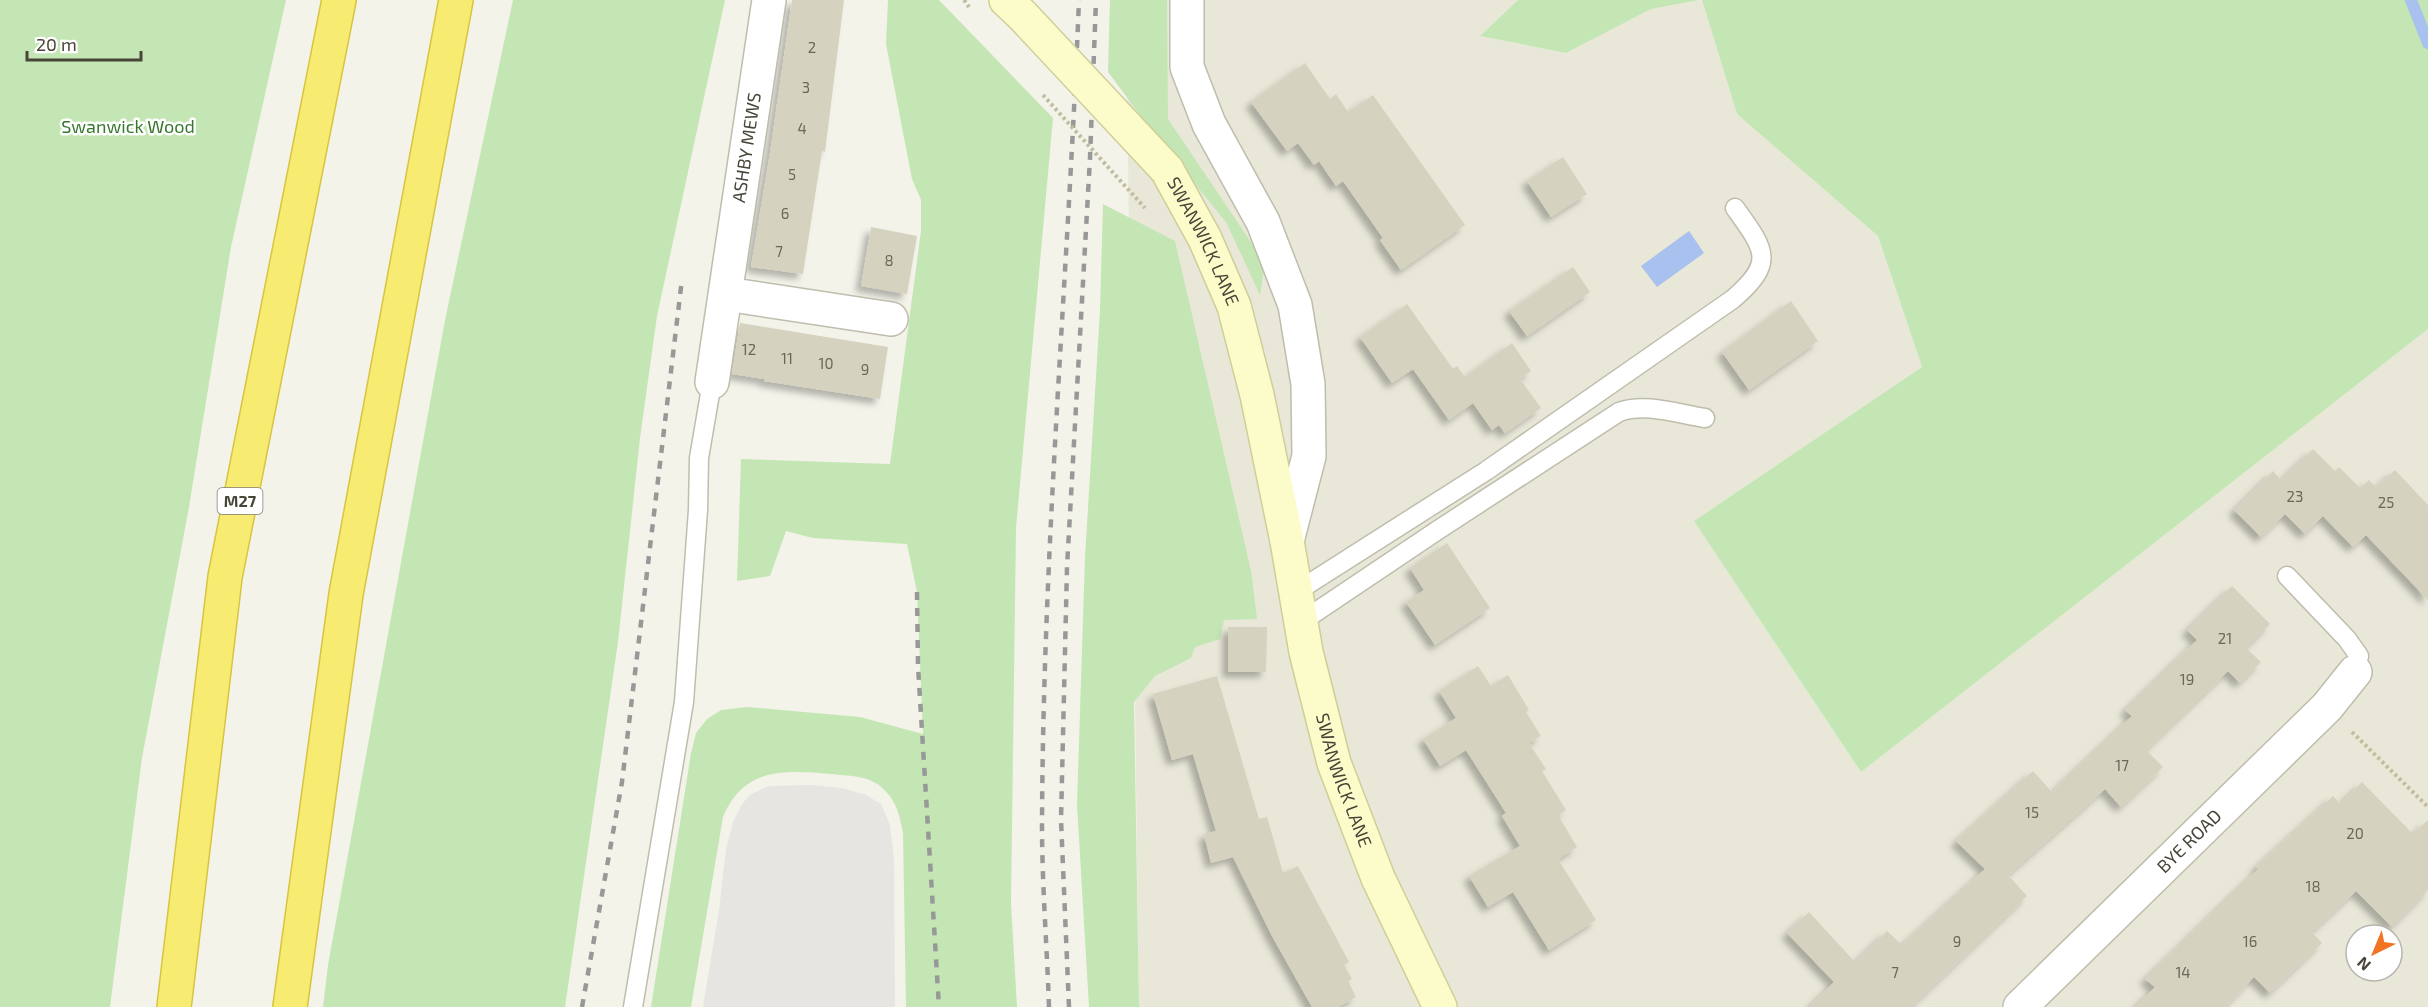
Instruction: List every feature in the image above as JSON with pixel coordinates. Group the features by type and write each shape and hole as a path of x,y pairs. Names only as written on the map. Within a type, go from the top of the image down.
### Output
{"highway":[{"name":"M27","path":"174,1007 225,577 339,0"},
{"path":"290,1007 346,594 456,0"}],"street":[{"name":"ASHBY MEWS","path":"712,382 769,0"},
{"name":"SWANWICK LANE","path":"1188,0 1187,67 1209,124 1263,222 1295,305 1308,384 1310,456 1287,541"},
{"name":"SWANWICK LANE","path":"1015,8 1167,170 1205,239 1234,306 1257,395 1287,541 1306,652 1334,763 1378,878 1440,1007"},
{"path":"726,294 891,319"},
{"name":"BYE ROAD","path":"2020,1007 2327,707 2355,672"}],"lane":[{"path":"1299,607 1486,471 1733,299 1760,272 1763,255 1751,231 1735,208"},
{"path":"633,1007 684,702 698,510 699,458 712,382"},
{"path":"1299,607 1438,530 1619,412 1631,407 1649,408 1706,418"},
{"path":"2287,576 2347,639 2359,656 2355,672"}],"path":[{"path":"1039,90 1145,208"},
{"path":"2327,707 2428,807"}],"shaded area":[{"path":"1126,0 1518,0 1480,36 1566,53 1651,9 1702,0 1737,114 1878,236 1922,367 1694,521 1861,772 2428,329 2428,1007 1139,1007"},
{"path":"811,785 842,788 866,795 881,804 890,825 894,858 895,1007 703,1007 719,910 726,849 733,822 742,804 751,794 769,786"}],"green space":[{"name":"Swanwick Wood","path":"0,0 286,0 231,247 189,507 142,758 110,1007 0,1007"},
{"path":"513,0 725,0 657,316 640,438 618,642 565,1007 323,1007 328,965 445,320"},
{"path":"888,0 939,0 1053,118 1016,528 1011,903 1017,1007 906,1007 903,834 896,808 890,796 875,782 850,776 797,772 767,775 754,780 732,801 723,817 691,1007 651,1007 691,753 696,733 707,719 721,710 747,707 860,717 923,734 917,592 907,544 813,538 786,531 770,576 737,581 741,459 890,464 921,231 921,200 912,179 886,44"},
{"path":"1110,0 1167,0 1168,119 1265,263 1260,295 1226,222 1158,139 1108,72"},
{"path":"1518,0 1700,0 1651,9 1566,53 1480,36"},
{"path":"1702,0 2428,0 2428,329 1861,772 1694,521 1922,367 1878,236 1737,114"},
{"path":"1103,204 1175,241 1251,571 1257,619 1224,620 1220,639 1195,647 1191,658 1155,676 1134,702 1139,1007 1089,1007 1077,805 1085,557 1100,311"}],"water":[{"path":"1689,231 1704,253 1657,287 1641,266"}],"building":[{"path":"792,0 844,0 825,152 822,151 803,274 751,267"},
{"path":"1305,63 1330,99 1336,94 1348,112 1373,95 1465,225 1401,270 1380,240 1383,238 1343,181 1336,186 1319,161 1314,165 1298,143 1287,151 1251,102"},
{"path":"1563,157 1587,194 1551,217 1527,181"},
{"path":"871,227 917,236 907,294 861,286"},
{"path":"1573,267 1590,292 1527,336 1509,311"},
{"path":"1791,301 1818,341 1749,390 1722,352"},
{"path":"1407,304 1453,369 1457,366 1465,377 1512,343 1531,371 1520,379 1541,408 1505,433 1499,425 1492,430 1473,403 1449,420 1413,369 1392,383 1360,337"},
{"path":"740,323 888,347 880,399 732,374"},
{"path":"2313,449 2335,471 2339,467 2360,488 2369,480 2376,487 2395,470 2428,505 2428,600 2366,535 2353,547 2323,516 2305,534 2285,514 2261,537 2234,510 2273,471 2281,480"},
{"path":"1447,543 1490,608 1435,645 1406,602 1424,590 1410,568"},
{"path":"2232,586 2270,624 2246,648 2261,662 2240,683 2228,671 2146,750 2163,767 2121,807 2105,789 2008,875 2027,896 1911,1007 1809,1007 1834,982 1787,933 1809,912 1855,962 1887,931 1902,945 1985,869 1956,841 2033,771 2052,792 2132,716 2125,710 2197,640 2187,630"},
{"path":"1228,627 1267,627 1266,672 1228,672"},
{"path":"1478,666 1491,686 1508,675 1529,710 1526,712 1541,736 1529,743 1546,769 1542,771 1566,810 1558,815 1577,847 1558,859 1596,920 1549,950 1513,892 1488,907 1469,876 1520,846 1502,816 1506,813 1466,750 1440,766 1423,739 1456,718 1439,691"},
{"path":"1217,676 1259,819 1267,817 1283,873 1298,866 1349,962 1344,965 1352,979 1348,981 1356,997 1338,1007 1312,1007 1272,936 1233,857 1211,863 1204,834 1216,831 1193,754 1172,760 1153,694"},
{"path":"2362,782 2413,834 2428,820 2428,890 2396,923 2388,923 2356,891 2312,932 2322,943 2270,993 2254,977 2225,1007 2135,1007 2155,987 2145,979 2258,869 2256,867 2333,796 2340,804"}],"waterway":[{"path":"2411,0 2428,43"}],"railway":[{"path":"1049,1007 1042,848 1043,722 1051,516 1079,0"},
{"path":"1069,1007 1061,820 1067,567 1090,158 1096,0"},
{"path":"582,1007 622,782 682,279"},
{"path":"917,592 918,666 939,1007"}]}
